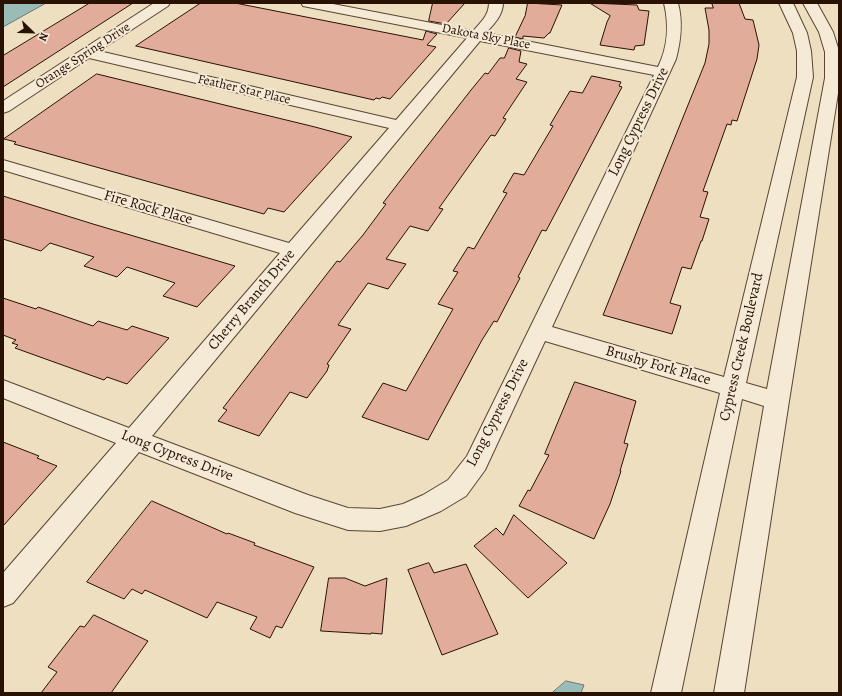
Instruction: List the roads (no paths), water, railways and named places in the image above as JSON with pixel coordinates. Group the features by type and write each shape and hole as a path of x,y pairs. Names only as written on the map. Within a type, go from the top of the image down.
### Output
{"street":[{"name":"Orange Spring Drive","path":"3,108 163,3"},
{"name":"Dakota Sky Place","path":"308,3 663,72"},
{"name":"Cherry Branch Drive","path":"3,594 477,36 491,19 496,9 496,3"},
{"name":"Long Cypress Drive","path":"3,389 304,506 348,519 380,520 406,515 432,503 457,488 476,463 663,72 669,59 675,34 674,12 671,3"},
{"name":"Cypress Creek Boulevard","path":"666,693 733,388 802,90 804,77 804,51 800,33 786,3"},
{"path":"729,693 777,401 835,96 832,52 826,32 810,3"},
{"name":"Feather Star Place","path":"87,53 400,126"},
{"path":"802,90 835,96"},
{"name":"Fire Rock Place","path":"3,165 294,251"},
{"name":"Brushy Fork Place","path":"539,331 777,401"}],"water":[{"path":"3,3 46,3 3,27"},
{"path":"566,681 584,685 581,693 552,693"}]}
